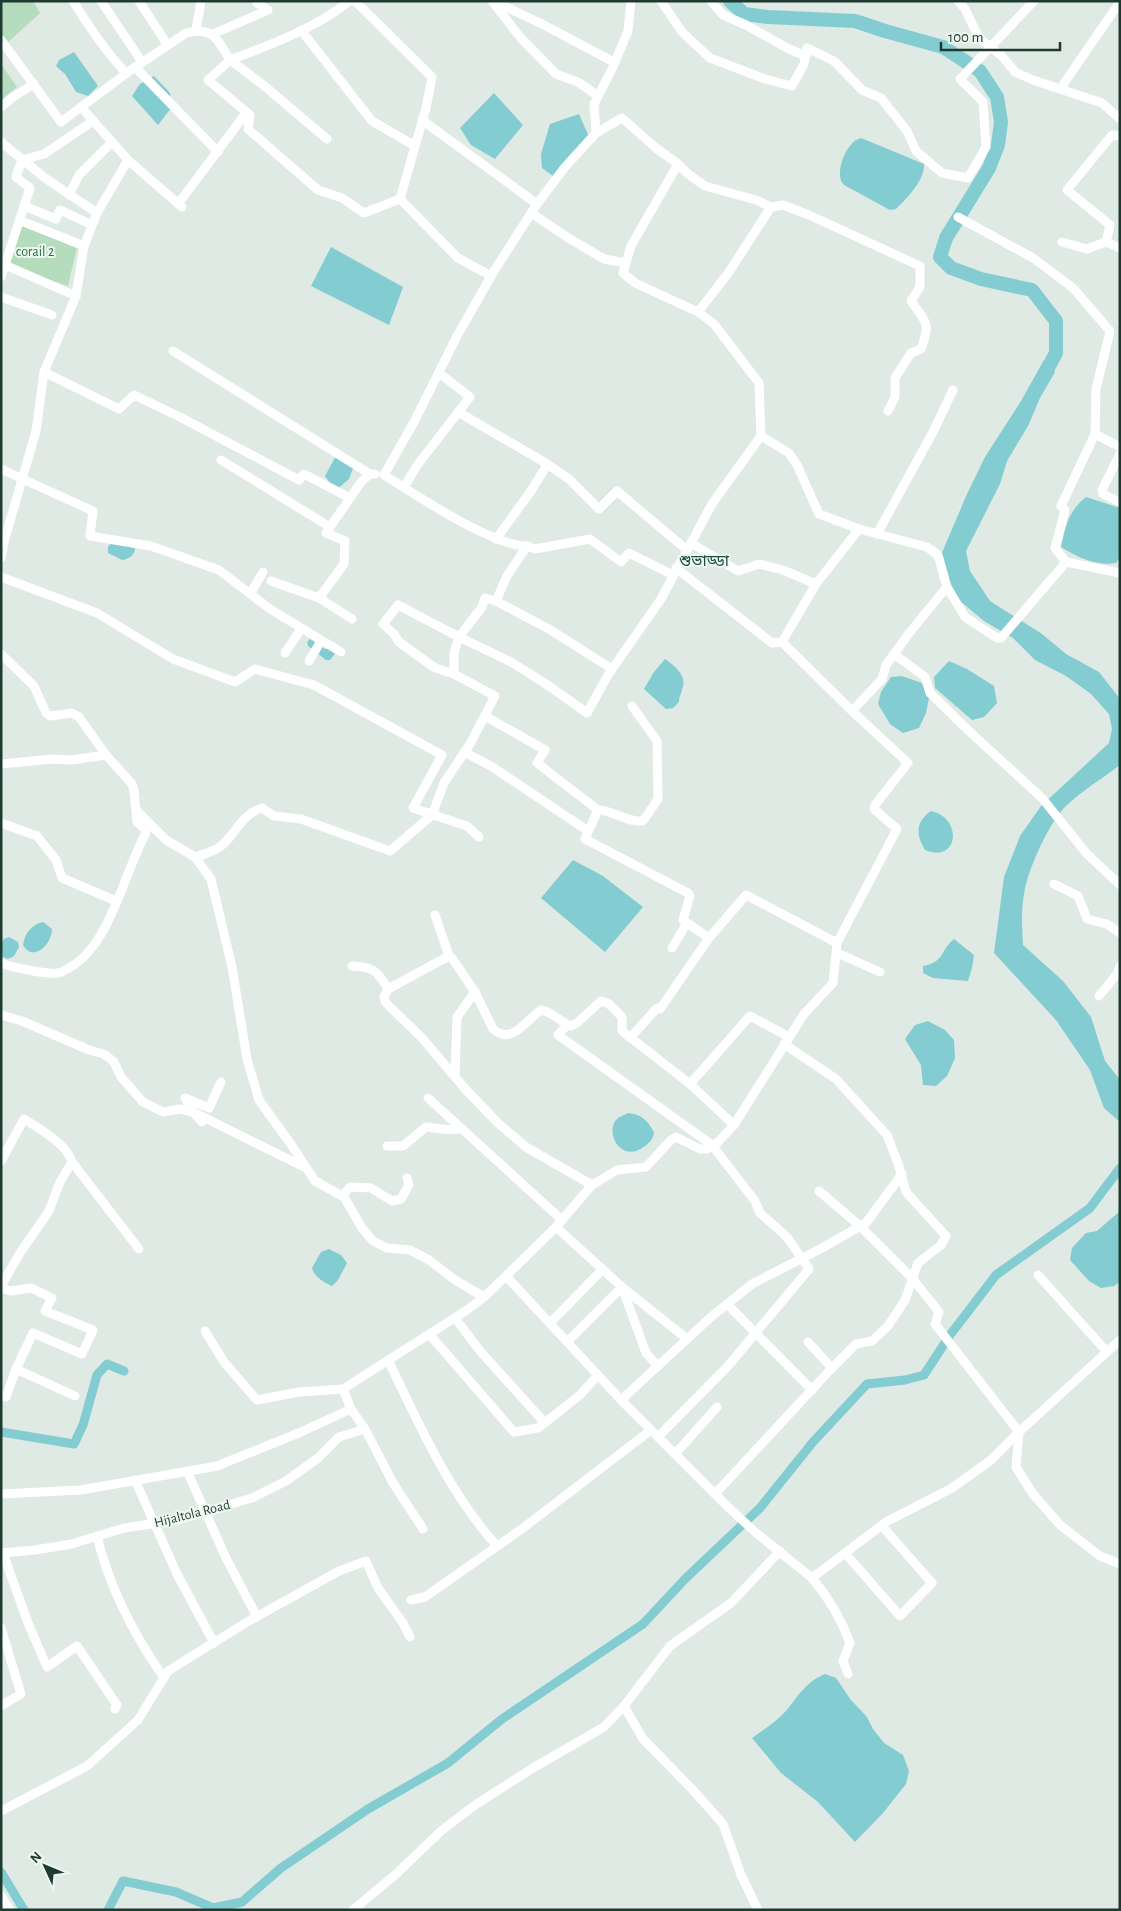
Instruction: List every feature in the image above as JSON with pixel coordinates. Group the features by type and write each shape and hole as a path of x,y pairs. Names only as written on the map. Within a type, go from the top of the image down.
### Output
{"street":[{"path":"73,1 92,32 113,60 126,73"},
{"path":"101,1 138,64 218,152"},
{"path":"139,1 167,44"},
{"path":"196,30 201,1"},
{"path":"213,34 268,10 257,3 258,1"},
{"path":"349,1 331,14 301,30 270,45 230,60 208,80 250,115 248,129 318,190 342,198 364,213 400,199"},
{"path":"355,1 432,77 400,199"},
{"path":"492,1 540,22 614,62"},
{"path":"492,1 520,37 556,74 578,82 598,96"},
{"path":"596,132 594,104 628,31 631,1"},
{"path":"661,1 682,32 710,58 765,79 792,86 804,64 807,48 834,61 848,73 862,90 881,98 907,132 916,151 942,173 968,178 986,147 983,102 960,79 1034,1"},
{"path":"711,1 723,16 746,25 789,49 806,56"},
{"path":"958,1 965,9 979,38 988,49 1002,56 1015,72 1102,103 1120,119"},
{"path":"1060,89 1120,2"},
{"path":"1,40 61,122 167,44 186,33 196,30 205,31 213,34 230,60 262,84 327,139"},
{"path":"301,30 372,121 415,146"},
{"path":"1,107 34,84"},
{"path":"81,108 128,160 180,205 246,112"},
{"path":"384,475 457,336 491,276 537,204 565,167 596,132 622,118 656,148 705,186 771,206 783,205 920,266 920,287 911,301 925,320 928,331 921,349 911,353 895,378 895,397 888,411"},
{"path":"422,120 537,204"},
{"path":"22,160 44,154 93,121"},
{"path":"1106,242 1110,225 1067,190 1112,135 1120,136"},
{"path":"69,195 79,175 112,142"},
{"path":"3,147 97,214"},
{"path":"1,277 30,188 16,177 22,160"},
{"path":"1,558 2,542 23,479 36,431 44,372 76,296 84,246 97,214 128,160"},
{"path":"195,857 219,848 241,823 255,810 262,808 274,816 301,819 390,850 432,815 444,783 496,696 454,674 435,668 399,642 394,634 383,624 398,605 511,662 587,713 612,668 661,600 712,504 761,436 759,383 714,324 698,312 635,284 623,273 631,246 678,164"},
{"path":"400,199 458,258 491,276"},
{"path":"24,206 56,219 60,210 92,225"},
{"path":"698,312 730,272 771,206"},
{"path":"532,213 604,259 626,263"},
{"path":"958,217 1033,258 1073,288 1110,331 1096,389 1095,434 1061,506 1065,510 1055,548 1066,562 1120,571"},
{"path":"19,220 84,246"},
{"path":"1062,242 1087,249 1106,242 1120,248"},
{"path":"5,265 76,296"},
{"path":"1,297 52,315"},
{"path":"173,351 370,474 384,475 430,504 496,539 535,549 590,539 621,562 629,553 675,571 772,643 782,642"},
{"path":"44,372 119,409 134,395 180,417 299,480 304,474 350,498"},
{"path":"404,487 418,464 470,397 439,373"},
{"path":"877,534 933,432 953,390"},
{"path":"458,412 548,464 569,479 599,509 617,491 689,547 738,571 759,564 783,570 816,584"},
{"path":"1095,434 1120,447"},
{"path":"761,436 789,453 797,465 818,514 859,529 927,547 938,555 947,587 965,617 997,638 1001,638 1066,562"},
{"path":"1120,454 1102,492 1120,502"},
{"path":"221,460 330,527"},
{"path":"496,539 548,464"},
{"path":"1,468 94,511 90,536 152,546 219,570 270,610 341,652"},
{"path":"318,598 344,564 345,541 326,533 361,482 370,474"},
{"path":"782,642 816,584 859,529"},
{"path":"496,600 508,576 527,546"},
{"path":"250,594 263,572"},
{"path":"1,577 97,613 173,659 235,682 255,669 314,685 385,723 442,755 413,808 467,826 479,838"},
{"path":"271,581 318,598 352,619"},
{"path":"852,711 882,680 886,665 947,587"},
{"path":"454,674 454,653 459,637 482,607 485,598 496,600 549,629 612,668"},
{"path":"285,653 301,629"},
{"path":"309,661 321,641"},
{"path":"205,1331 224,1362 257,1400 299,1392 344,1389 430,1335 484,1297 559,1223 592,1185 617,1170 646,1166 676,1137 700,1149 707,1149 734,1125 804,1014 834,983 837,948 898,829 874,809 874,805 908,763 782,642"},
{"path":"1,654 34,686 46,713 50,716 72,713 79,717 106,755 132,784 137,822 146,832 123,891 116,901 102,933 76,964 59,973 1,963"},
{"path":"894,654 924,677 930,693 1042,798 1087,854 1120,885"},
{"path":"485,716 545,750 537,763 598,810 607,810 636,822 643,821 658,799 657,740 632,706"},
{"path":"464,752 491,766 588,831"},
{"path":"1,764 52,759 71,760 106,755"},
{"path":"598,810 585,839 688,893 690,896 683,918 687,923 709,938"},
{"path":"137,811 166,840 195,857 211,879 232,967 247,1059 259,1100 315,1181 344,1197 362,1228 373,1241 387,1248 410,1250 429,1260 455,1280 484,1297"},
{"path":"1,823 37,836 56,860 62,878 116,901"},
{"path":"1054,884 1078,896 1087,919 1107,924 1120,933"},
{"path":"630,1038 657,1008 660,1009 709,938 746,895 880,972"},
{"path":"435,915 449,956 475,992 493,1029 503,1035 511,1035 541,1010 557,1016 567,1025 571,1026 577,1023 600,1001 609,1004 622,1017 621,1030 690,1084 734,1125"},
{"path":"672,948 687,923"},
{"path":"449,956 388,989 384,997 386,1002 422,1038 499,1124 526,1147 592,1185"},
{"path":"352,966 367,967 379,974 388,989"},
{"path":"1099,996 1117,974 1120,966"},
{"path":"456,1077 457,1017 475,992"},
{"path":"1,1015 38,1027 89,1050 104,1054 114,1062 121,1077 143,1102 163,1112 180,1110 193,1112 306,1168"},
{"path":"690,1084 750,1016 787,1041 836,1079 887,1134 902,1174 906,1192 946,1236 941,1245 918,1263 904,1300 888,1326 872,1341 856,1344 715,1494"},
{"path":"411,1600 426,1597 654,1434 728,1366 810,1269 787,1237 760,1213 755,1201 712,1145 558,1035 567,1025"},
{"path":"202,1122 184,1098 209,1108 221,1082"},
{"path":"428,1098 559,1223 602,1270 687,1339"},
{"path":"1,1161 24,1120 52,1138 70,1154 72,1162 139,1249"},
{"path":"387,1146 403,1146 426,1128 443,1128 452,1131 461,1128"},
{"path":"1,1395 6,1397 16,1369 33,1334 82,1354 93,1330 45,1310 52,1298 32,1288 11,1291 1,1287 20,1253 49,1211 60,1182 72,1162"},
{"path":"621,1400 687,1339 752,1284 866,1223 902,1174"},
{"path":"344,1197 344,1194 350,1187 371,1188 392,1201 401,1199 409,1185 407,1178"},
{"path":"819,1191 860,1226 912,1278 939,1312 935,1324 1019,1432 1016,1467 1034,1494 1060,1525 1100,1556 1120,1564"},
{"path":"550,1323 602,1270"},
{"path":"1038,1275 1107,1352"},
{"path":"506,1276 654,1434 755,1532 812,1578 829,1598 842,1621 850,1643 843,1660 848,1674"},
{"path":"567,1342 622,1287"},
{"path":"622,1287 646,1353 658,1366"},
{"path":"727,1304 812,1390"},
{"path":"455,1318 480,1351 545,1423"},
{"path":"430,1335 514,1432 538,1428 580,1395 598,1376"},
{"path":"812,1578 882,1526 952,1488 991,1460 1120,1340"},
{"path":"808,1342 832,1368"},
{"path":"388,1360 448,1477 477,1525 497,1546"},
{"path":"16,1369 75,1396"},
{"path":"344,1389 351,1409 365,1429 393,1483 423,1529"},
{"path":"675,1454 717,1407"},
{"path":"1,1494 81,1490 217,1466 301,1432 351,1409"},
{"name":"Hijaltola Road","path":"2,1553 72,1544 124,1528 178,1520 252,1498 286,1481 318,1458 339,1437 365,1429"},
{"path":"187,1472 226,1558 257,1617"},
{"path":"135,1480 176,1574 214,1643"},
{"path":"845,1553 900,1616 932,1583 882,1526"},
{"path":"98,1536 102,1558 119,1598 143,1647 164,1678"},
{"path":"353,1910 441,1831 474,1805 532,1768 604,1727 624,1706 670,1646 731,1603 780,1551"},
{"path":"2,1553 28,1623 48,1667 77,1646 117,1705 115,1709"},
{"path":"1,1811 87,1766 138,1720 168,1671 257,1617 339,1571 366,1561 378,1588 410,1637"},
{"path":"1,1628 21,1694 1,1706"},
{"path":"624,1706 643,1739 723,1824 742,1875 758,1910"},
{"path":"1,1896 10,1910"}],"green space":[{"path":"1,1 33,1 40,13 5,45 1,39"},
{"path":"1,64 17,87 1,100"},
{"name":"corail 2","path":"19,220 78,243 68,286 5,265"}],"water":[{"path":"74,52 98,86 88,96 76,92 65,74 56,66 59,60"},
{"path":"154,76 170,93 171,108 158,125 132,96 140,84"},
{"path":"494,93 523,125 495,159 471,145 460,128"},
{"path":"579,114 589,137 553,176 542,168 541,154 550,124"},
{"path":"861,138 924,164 922,176 910,194 896,209 890,210 844,185 841,180 841,167 846,152 850,145"},
{"path":"331,247 403,287 389,325 311,286"},
{"path":"1044,360 1055,372 1040,398 1028,426 1007,461 1000,484 966,551 970,571 990,601 1042,634 1066,654 1099,672 1120,699 1120,765 1086,789 1060,812 1040,846 1030,872 1024,894 1022,919 1023,945 1063,981 1091,1017 1105,1061 1120,1080 1120,1122 1104,1108 1090,1070 1056,1020 994,953 1004,877 1020,836 1041,806 1109,743 1112,729 1109,714 1091,694 1066,676 1035,660 1013,638 984,621 959,600 947,581 941,555 985,457 1021,401"},
{"path":"338,452 356,461 349,479 335,491 325,476"},
{"path":"1086,497 1120,508 1120,557 1116,563 1108,564 1087,560 1061,547 1066,525 1071,514"},
{"path":"111,543 135,548 134,553 129,558 122,560 108,553 108,547"},
{"path":"310,639 325,649 327,649 328,645 337,651 330,660 326,660 308,646 307,642"},
{"path":"665,659 680,672 683,680 679,702 673,708 666,709 644,689 654,672"},
{"path":"949,661 967,669 994,686 997,703 984,717 972,720 935,688 934,677"},
{"path":"902,676 922,683 930,693 926,713 919,728 903,733 890,724 878,704 881,692 891,677"},
{"path":"931,811 941,815 948,822 952,830 953,838 950,846 945,851 936,853 925,850 920,839 920,824"},
{"path":"573,860 603,876 643,907 605,952 541,898"},
{"path":"43,922 52,929 49,940 37,952 27,950 23,945 27,933 32,927"},
{"path":"9,937 18,942 19,947 14,956 8,959 1,956 1,944 4,939"},
{"path":"954,939 974,955 968,981 933,978 923,973 923,966 939,959"},
{"path":"928,1021 945,1030 954,1040 955,1058 947,1076 936,1086 923,1085 921,1065 905,1039 915,1025"},
{"path":"628,1113 644,1119 654,1133 650,1142 645,1146 636,1151 629,1152 617,1144 613,1131 613,1125 617,1119"},
{"path":"1120,1211 1120,1282 1114,1286 1101,1288 1089,1281 1070,1260 1072,1248 1086,1233 1097,1231"},
{"path":"329,1249 341,1255 347,1263 338,1280 332,1286 320,1279 312,1268 321,1252"},
{"path":"825,1674 836,1678 851,1700 867,1717 873,1729 884,1743 903,1755 909,1771 906,1784 883,1813 855,1842 818,1802 781,1773 752,1738 782,1715 807,1685"}],"waterway":[{"path":"730,1 744,14 855,21 943,47 980,71 997,97 1001,122 998,145 989,168 946,238 940,257 951,268 981,279 1032,290 1056,321 1056,353 1041,381"},
{"path":"108,1910 123,1881 176,1892 213,1908 242,1902 281,1868 368,1809 448,1763 502,1719 643,1624 686,1578 760,1508 813,1442 867,1384 905,1380 924,1375 950,1335 996,1275 1090,1208 1120,1168"},
{"path":"1,1432 74,1444 83,1425 97,1375 107,1364 124,1371"},
{"path":"1,1872 24,1910"}],"district":[{"name":"শুভাড্ডা","path":"704,560"}]}
